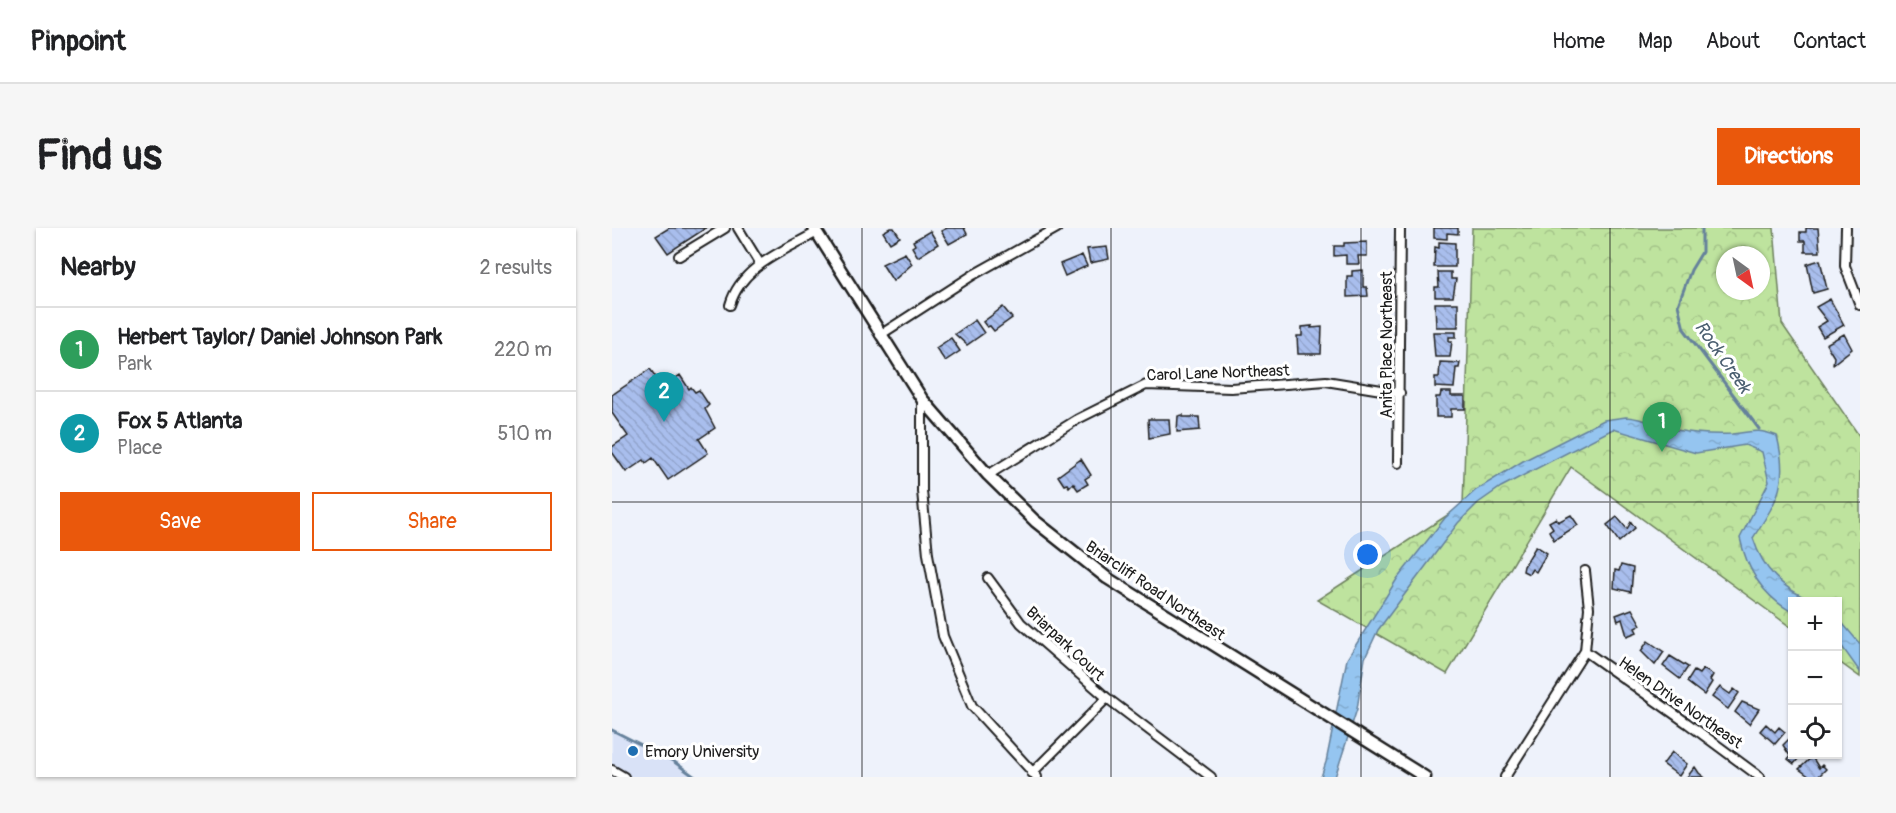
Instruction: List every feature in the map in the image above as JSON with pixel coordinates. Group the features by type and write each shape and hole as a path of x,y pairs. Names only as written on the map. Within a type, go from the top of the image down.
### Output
{"main road":[{"name":"Briarcliff Road Northeast","path":"815,230 922,399 988,476 1035,521 1107,578 1425,777"}],"street":[{"path":"679,256 725,228"},
{"path":"738,228 760,264"},
{"path":"880,335 973,275 1057,228"},
{"name":"Anita Place Northeast","path":"1398,463 1400,228"},
{"path":"1846,228 1845,266 1860,305"},
{"path":"730,306 750,271 815,230"},
{"name":"Carol Lane Northeast","path":"988,476 1078,419 1146,385 1231,388 1326,381 1400,393"},
{"path":"922,399 922,491 928,554 943,636 972,706 1035,775"},
{"path":"1505,777 1585,651 1589,608 1585,571"},
{"name":"Briarpark Court","path":"988,578 1021,623 1107,698 1211,777"},
{"name":"Helen Drive Northeast","path":"1585,651 1760,777"},
{"name":"Briarpark Court","path":"1035,775 1107,698"},
{"path":"612,770 624,777"}],"shaded area":[{"name":"Emory University","path":"612,730 673,761 696,777 612,777"}],"green space":[{"path":"1472,228 1774,228 1782,324 1860,437 1860,677 1842,664 1842,597 1788,597 1788,625 1571,467 1447,674 1317,600 1463,505"}],"water":[{"path":"1626,417 1693,433 1724,434 1759,431 1777,436 1782,467 1779,490 1753,538 1768,569 1783,584 1803,597 1788,597 1788,610 1782,606 1758,581 1743,550 1740,538 1769,482 1762,452 1745,445 1696,453 1613,429 1501,487 1478,503 1458,523 1378,630 1365,658 1357,709 1335,777 1321,777 1347,659 1397,579 1445,518 1476,490 1523,461 1604,420"},
{"path":"1842,623 1860,644 1860,672 1842,647"}],"building":[{"path":"669,228 706,228 668,253 656,236"},
{"path":"894,228 900,237 890,243 883,232"},
{"path":"947,228 964,228 967,234 949,244 941,231"},
{"path":"1434,228 1458,228 1458,234 1447,233 1447,239 1434,238"},
{"path":"1806,228 1818,228 1820,252 1805,252 1805,241 1800,241 1800,232 1806,232"},
{"path":"930,231 938,244 918,257 912,247 915,245 913,241"},
{"path":"1367,242 1367,256 1358,256 1359,264 1346,264 1346,255 1334,256 1334,246"},
{"path":"1439,242 1455,243 1455,267 1434,267 1435,247 1439,248"},
{"path":"1107,247 1109,259 1090,263 1087,249"},
{"path":"905,253 912,264 893,281 882,264"},
{"path":"1082,255 1087,266 1065,276 1060,264"},
{"path":"1820,260 1827,289 1813,293 1807,264"},
{"path":"1363,270 1363,287 1367,287 1368,296 1347,297 1347,276 1352,276 1352,271"},
{"path":"1438,272 1451,272 1451,279 1456,279 1453,297 1435,297 1435,287 1439,287"},
{"path":"1830,299 1844,325 1823,337 1817,327 1827,321 1816,307"},
{"path":"1435,303 1458,303 1458,327 1436,327"},
{"path":"1003,307 1012,318 994,331 983,322"},
{"path":"975,320 984,333 967,345 955,334"},
{"path":"1312,326 1311,328 1322,327 1321,354 1298,354 1297,336 1302,336 1302,327"},
{"path":"1433,332 1456,332 1456,337 1449,337 1449,341 1452,341 1450,357 1435,357"},
{"path":"1844,334 1852,349 1833,364 1834,357 1826,344"},
{"path":"951,338 960,351 945,361 936,348"},
{"path":"1440,362 1460,363 1459,368 1456,368 1454,388 1435,387 1435,377 1439,377"},
{"path":"650,369 663,387 680,375 689,389 691,387 695,392 699,390 709,405 705,409 715,428 699,439 708,453 668,480 653,458 646,463 644,460 626,472 612,452 612,447 628,436 612,413 612,395"},
{"path":"1441,392 1451,392 1451,396 1465,396 1465,409 1451,409 1451,417 1436,417 1436,397 1440,397"},
{"path":"1183,415 1183,417 1199,417 1200,430 1177,432 1178,416"},
{"path":"1148,419 1169,419 1170,434 1149,438"},
{"path":"1081,459 1091,475 1085,479 1088,484 1078,490 1073,483 1069,487 1067,484 1064,485 1058,476"},
{"path":"1571,515 1578,525 1554,540 1549,531 1553,528 1549,522 1556,518 1558,522"},
{"path":"1617,517 1627,529 1631,522 1635,528 1619,542 1607,525"},
{"path":"1536,546 1547,553 1536,572 1532,569 1529,574 1523,571 1524,566"},
{"path":"1621,565 1633,568 1631,592 1614,588 1615,570 1619,571"},
{"path":"1632,609 1641,625 1635,628 1637,632 1627,636 1622,619 1618,621 1616,615"},
{"path":"1648,641 1664,652 1655,665 1641,651"},
{"path":"1670,656 1688,667 1680,679 1663,666"},
{"path":"1703,669 1713,675 1710,680 1712,682 1704,695 1687,682 1694,671 1699,674"},
{"path":"1720,687 1730,694 1734,689 1739,693 1728,709 1712,697"},
{"path":"1742,702 1759,709 1749,724 1735,712"},
{"path":"1766,724 1775,732 1779,727 1785,732 1775,744 1760,731"},
{"path":"1788,740 1788,753 1783,745"},
{"path":"1672,752 1687,764 1679,776 1663,764"},
{"path":"1788,759 1798,759 1794,764"},
{"path":"1810,759 1813,759 1819,768 1822,765 1826,769 1818,777 1810,777 1799,769"},
{"path":"1695,767 1699,773 1704,777 1687,777"}],"waterway":[{"name":"Rock Creek","path":"1702,228 1702,252 1691,270 1678,305 1684,329 1759,429"},
{"path":"612,730 673,761 695,777"}],"place":[{"name":"Fox 5 Atlanta","path":"664,422"},
{"name":"Herbert Taylor/ Daniel Johnson Park","path":"1662,452"},
{"name":"Emory University","path":"633,751"}]}
